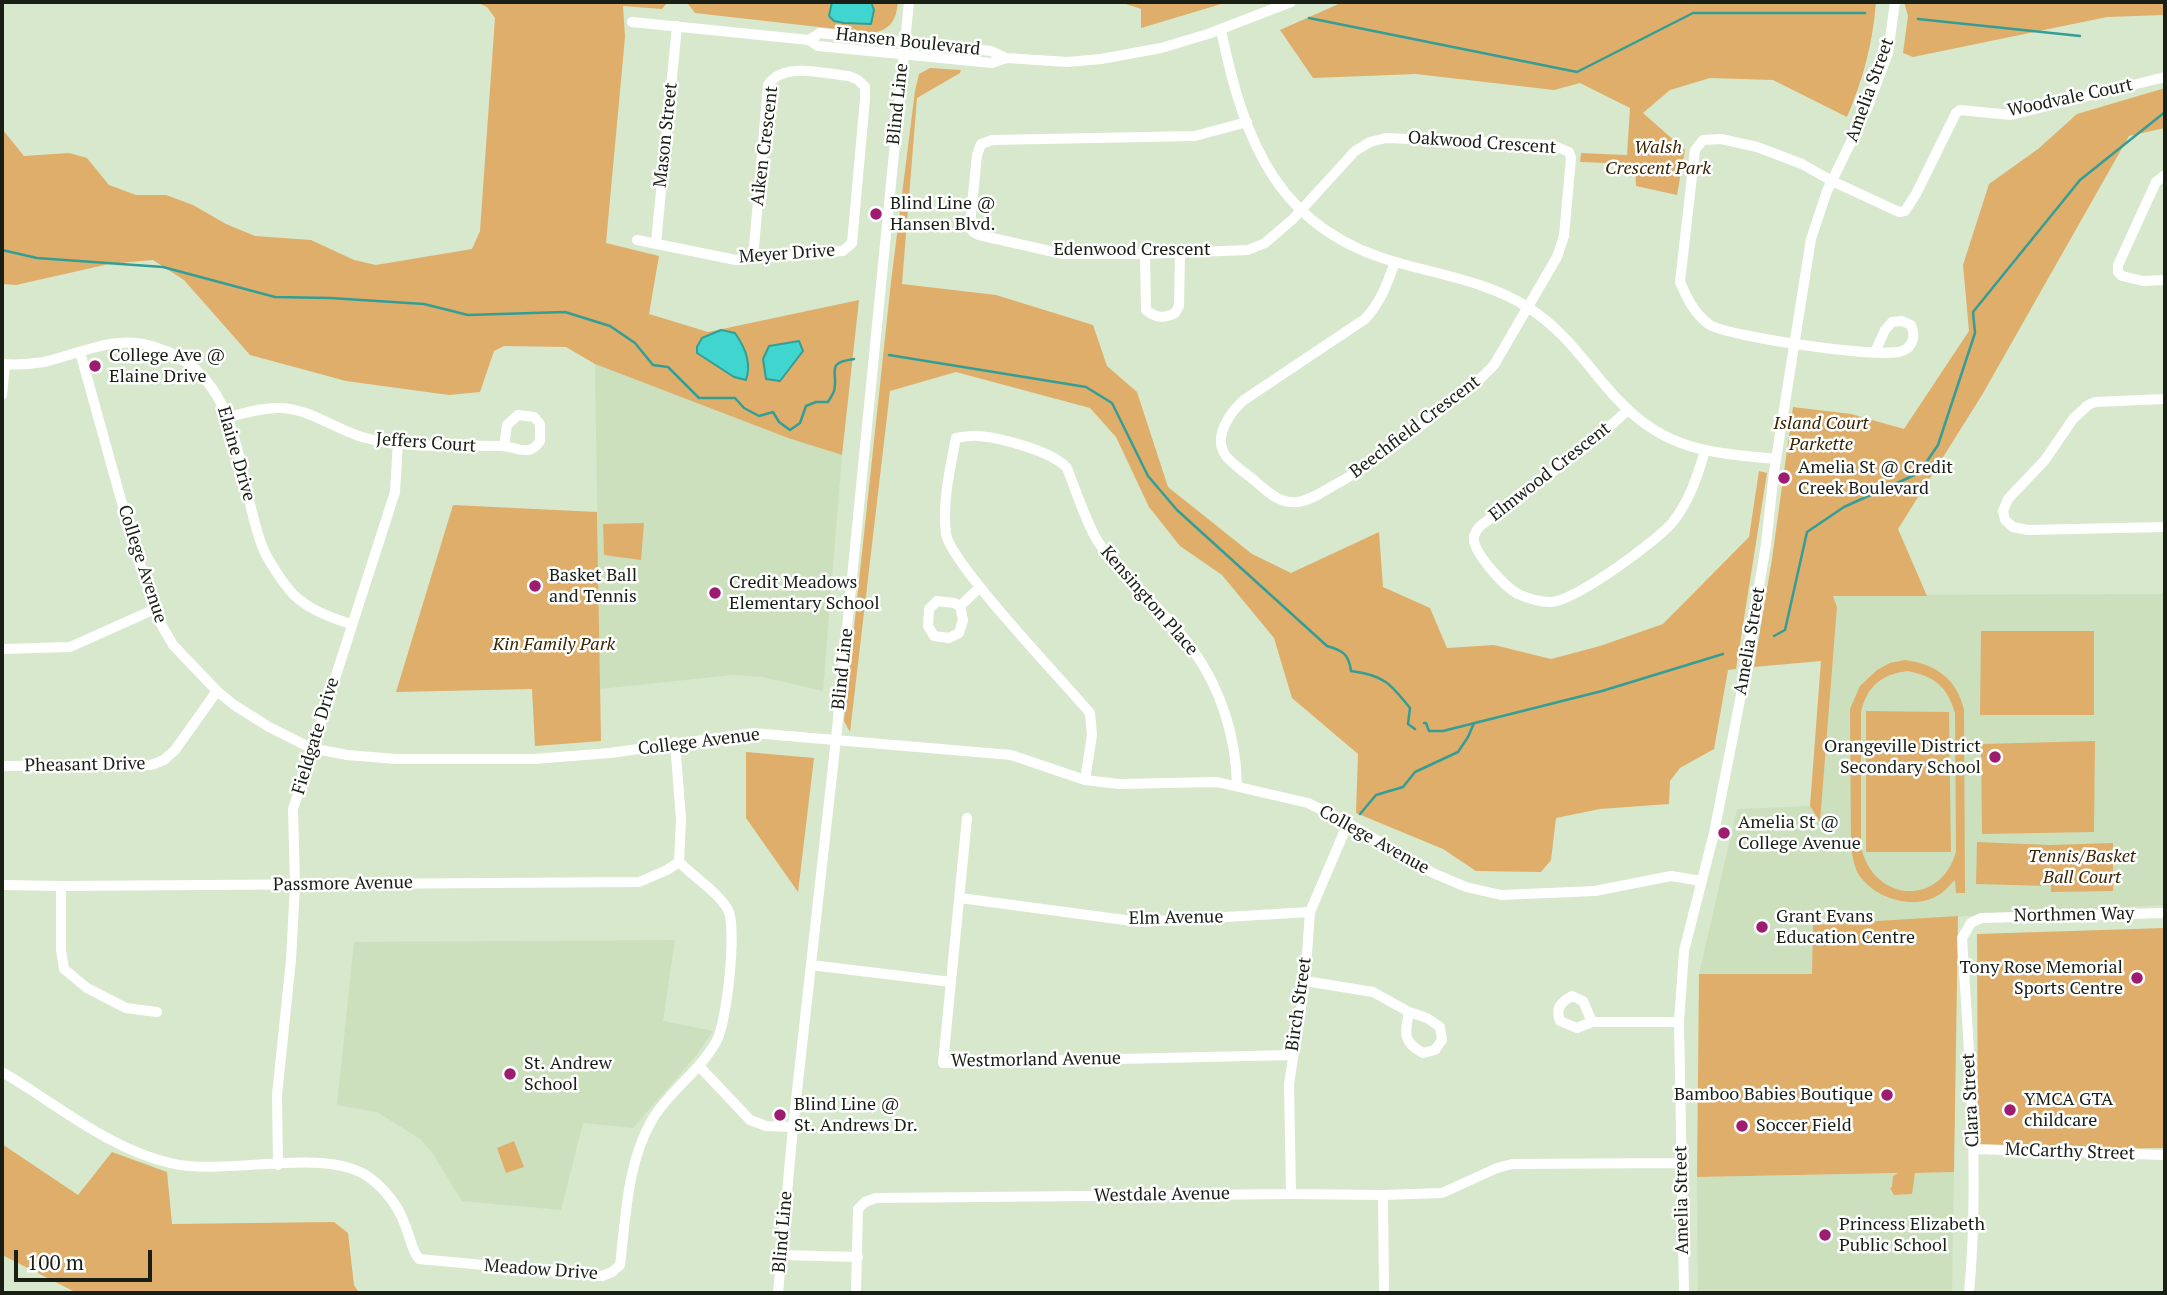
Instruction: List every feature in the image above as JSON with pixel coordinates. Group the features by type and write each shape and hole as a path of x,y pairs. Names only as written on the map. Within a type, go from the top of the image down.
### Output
{"street":[{"name":"Blind Line","path":"778,1293 909,2"},
{"name":"Hansen Boulevard","path":"809,40 820,33 991,51 1006,58 1067,62 1161,48 1221,30 1291,2"},
{"name":"Amelia Street","path":"1684,1293 1679,1022 1684,951 1721,800 1741,695 1811,239 1832,181 1867,109 1888,53 1895,2"},
{"name":"Hansen Boulevard","path":"632,22 809,40 818,46 903,55 992,63 1006,58"},
{"name":"Mason Street","path":"656,243 677,26"},
{"path":"1221,30 1247,122 1265,165 1281,188 1325,231 1353,246 1395,262 1481,286 1528,307 1556,328 1627,411 1658,432 1705,452 1776,459"},
{"name":"Aiken Crescent","path":"753,259 768,85 774,76 791,70 849,76 865,86 852,243"},
{"name":"Woodvale Court","path":"1832,181 1899,212 1905,211 1913,201 1956,113 1960,110 2011,115 2165,77"},
{"name":"Edenwood Crescent","path":"1247,122 1195,136 992,140 981,144 970,225 973,232 992,239 1063,254 1180,253 1248,250 1265,243 1302,211"},
{"name":"Oakwood Crescent","path":"1302,211 1355,150 1386,138 1563,147 1571,158 1564,236 1558,257 1528,307"},
{"path":"1832,181 1802,164 1756,147 1721,139 1703,140 1695,150 1680,282 1701,319 1726,332 1794,344 1875,352"},
{"path":"2165,175 2156,182 2118,265 2118,272 2122,276 2143,281 2165,280"},
{"name":"Meyer Drive","path":"637,240 736,260 843,251 852,243"},
{"path":"1145,254 1146,310 1155,317 1163,317 1175,313 1179,306 1180,253"},
{"name":"Beechfield Crescent","path":"1395,262 1385,292 1365,319 1244,400 1233,409 1226,422 1222,440 1226,456 1273,497 1297,502 1324,492 1362,471 1479,380 1494,365 1528,307"},
{"name":"Elaine Drive","path":"80,352 119,342 134,342 171,354 190,365 208,381 229,417 263,548 294,595 313,610 351,624"},
{"path":"2,395 3,364 42,362 80,352"},
{"name":"College Avenue","path":"80,352 135,551 155,609 173,645 234,705 269,727 312,748 347,755 396,759 534,759 610,753 753,733 1011,755 1085,780 1119,785 1217,782 1308,803 1348,822 1433,873 1466,887 1502,895 1595,891 1671,876 1701,881"},
{"path":"2165,400 2107,401 2088,405 2073,419 2045,460 2008,499 2003,511 2005,520 2012,527 2028,530 2165,527"},
{"name":"Jeffers Court","path":"229,417 280,408 299,411 364,437 398,442 503,446"},
{"name":"Elmwood Crescent","path":"1627,411 1586,447 1480,526 1474,534 1474,543 1482,557 1502,582 1517,593 1551,602 1562,599 1588,588 1624,562 1675,519 1695,484 1705,452"},
{"name":"Kensington Place","path":"1085,780 1092,735 1090,713 980,587 950,545 946,534 947,485 956,438 977,435 1028,448 1061,462 1067,468 1099,544 1192,648 1205,667 1229,722 1235,746 1237,785"},
{"name":"Fieldgate Drive","path":"278,1165 277,1094 291,960 295,885 293,809 395,492 398,442"},
{"path":"960,606 980,587"},
{"path":"2,649 70,647 155,609"},
{"name":"Pheasant Drive","path":"2,766 151,765 164,760 175,750 217,691"},
{"path":"675,742 681,819 679,862"},
{"name":"Westmorland Avenue","path":"967,818 943,1063 1292,1055"},
{"name":"Birch Street","path":"1291,1194 1289,1084 1304,981 1310,912 1348,822"},
{"name":"Passmore Avenue","path":"2,885 61,887 639,881 679,862"},
{"name":"Meadow Drive","path":"2,1072 109,1140 137,1154 173,1164 194,1167 310,1162 349,1166 369,1177 392,1200 419,1259 602,1276 620,1265 633,1163 652,1119 718,1040 723,1021 732,928 730,916 722,901 679,862"},
{"path":"61,887 61,950 64,968 87,988 126,1008 157,1012"},
{"name":"Elm Avenue","path":"960,898 1140,922 1310,912"},
{"name":"Northmen Way","path":"1983,918 2165,913"},
{"name":"Clara Street","path":"1969,1293 1974,1242 1974,1149 1962,938 1970,923 1983,918"},
{"path":"811,965 951,982"},
{"path":"1304,981 1373,992 1409,1012"},
{"path":"1592,1022 1679,1022"},
{"path":"699,1066 750,1120 766,1126 793,1127"},
{"name":"McCarthy Street","path":"1974,1149 2165,1154"},
{"name":"Westdale Avenue","path":"858,1257 858,1209 865,1202 876,1198 1442,1193 1512,1164 1681,1163"},
{"path":"1383,1195 1384,1293"},
{"path":"782,1255 858,1257 856,1293"}],"shaded area":[{"name":"Credit Meadows Elementary School","path":"595,364 788,438 842,455 823,691 763,677 732,675 600,689"},
{"name":"Orangeville District Secondary School","path":"2165,594 2165,905 1813,925 1813,974 1699,974 1737,809 1810,806 1820,820 1837,608 1833,595"},
{"name":"St. Andrew School","path":"675,940 663,1021 713,1031 696,1056 633,1128 583,1123 561,1210 462,1201 431,1151 420,1139 377,1112 337,1105 354,942"},
{"name":"Princess Elizabeth Public School","path":"1954,1172 1952,1293 1698,1293 1697,1177"}],"green space":[{"path":"476,2 668,2 662,9 623,6 625,37 606,243 659,256 649,314 708,332 859,300 842,455 788,438 595,364 566,347 504,346 494,351 480,392 449,395 346,381 250,355 184,280 153,260 109,264 16,285 2,284 2,129 24,156 69,153 87,158 109,185 136,195 166,195 193,205 226,224 255,236 311,240 354,260 376,265 472,249 480,231 495,18 487,7"},
{"path":"678,2 832,2 829,16 870,24 874,10 871,2 898,2 896,14 888,27 872,33 695,13 688,4"},
{"path":"1120,2 1228,2 1141,28 1141,9"},
{"name":"Walsh Crescent Park","path":"1343,2 1876,2 1866,61 1847,117 1773,80 1710,78 1670,90 1643,113 1685,150 1677,195 1636,186 1635,164 1580,162 1581,153 1627,155 1630,108 1580,83 1554,90 1416,74 1313,78 1280,30"},
{"path":"1904,2 2165,2 2165,15 2107,17 1913,57 1903,53 1908,16"},
{"path":"930,68 961,70 917,98 902,284 996,295 1093,325 1107,366 1137,392 1168,487 1252,554 1291,573 1379,532 1383,587 1430,608 1447,648 1494,645 1551,659 1600,646 1663,624 1749,537 1759,471 1767,473 1736,669 1728,670 1714,749 1680,768 1670,781 1669,804 1600,809 1556,818 1551,860 1541,872 1476,871 1443,849 1356,813 1358,754 1292,698 1274,638 1222,575 1180,546 1149,507 1116,437 1090,408 956,372 890,391 850,732 844,721 891,282 915,91 919,74"},
{"name":"Island Court Parkette","path":"2165,88 2165,128 2129,136 1982,395 1898,529 1927,596 1833,596 1837,607 1820,822 1810,806 1821,661 1754,667 1793,407 1851,414 1904,429 1969,331 1963,265 1989,184 2038,149 2077,114"},
{"name":"Kin Family Park","path":"453,505 597,512 601,741 535,746 532,689 396,692"},
{"path":"644,523 641,560 604,555 603,524"},
{"path":"1981,631 2094,631 2094,715 1980,715"},
{"path":"1905,660 1935,669 1950,682 1961,699 1964,710 1965,893 1956,893 1955,880 1943,892 1922,901 1910,902 1886,897 1866,884 1855,865 1851,848 1850,709 1860,686 1877,670 1890,663","holes":["1908,671 1933,680 1944,689 1955,713 1956,852 1948,870 1936,883 1907,891 1892,887 1878,878 1868,865 1861,846 1861,712 1867,695 1883,678"]},
{"path":"1866,711 1949,712 1951,852 1866,852"},
{"path":"2095,741 2094,832 1982,834 1981,744"},
{"path":"746,752 814,758 798,892 746,818"},
{"name":"Tennis/Basket Ball Court","path":"1977,842 2049,845 2113,843 2113,891 2051,892 2050,858 2049,886 1976,884"},
{"path":"1958,916 1954,1172 1915,1173 1912,1194 1894,1195 1890,1188 1893,1176 1898,1173 1697,1177 1699,974 1812,974 1813,925"},
{"path":"2165,928 2165,1148 1978,1150 1977,934"},
{"path":"514,1141 524,1167 506,1173 497,1148"},
{"path":"2,1144 78,1195 112,1152 167,1172 172,1224 334,1222 348,1233 354,1285 359,1293 77,1293 2,1255"}],"water":[{"path":"832,2 871,2 874,10 871,24 834,21 829,16"},
{"path":"721,330 735,333 742,344 748,361 746,380 734,377 697,353 702,338"},
{"path":"799,341 803,351 780,381 766,379 763,359 769,346"}],"waterway":[{"path":"1309,18 1577,72 1693,13 1865,13"},
{"path":"1918,19 2080,36"},
{"path":"1774,636 1785,630 1807,532 1844,507 1919,473 1938,445 1975,333 1973,312 2080,180 2165,112"},
{"path":"2,250 37,258 163,267 275,297 424,304 468,315 565,312 610,326 635,343 653,365 668,367 699,398 735,398 744,408 759,416 773,412 779,422 790,430 800,423 806,406 816,402 828,402 834,391 836,366 854,359"},
{"path":"889,355 1086,387 1112,403 1148,476 1177,510 1327,646 1344,654 1349,660 1351,671 1379,678 1392,687 1410,708 1408,724 1415,729"},
{"path":"1424,723 1429,731 1443,731 1602,691 1723,654"},
{"path":"1360,814 1376,795 1403,787 1415,772 1458,752 1474,723"}],"place":[{"name":"Blind Line @ Hansen Blvd.","path":"876,214"},
{"name":"College Ave @ Elaine Drive","path":"95,366"},
{"name":"Amelia St @ Credit Creek Boulevard","path":"1784,478"},
{"name":"Basket Ball and Tennis","path":"535,586"},
{"name":"Credit Meadows Elementary School","path":"715,593"},
{"name":"Orangeville District Secondary School","path":"1995,757"},
{"name":"Amelia St @ College Avenue","path":"1724,833"},
{"name":"Grant Evans Education Centre","path":"1762,927"},
{"name":"Tony Rose Memorial Sports Centre","path":"2137,978"},
{"name":"St. Andrew School","path":"510,1074"},
{"name":"Bamboo Babies Boutique","path":"1887,1095"},
{"name":"YMCA GTA childcare","path":"2010,1110"},
{"name":"Blind Line @ St. Andrews Dr.","path":"780,1115"},
{"name":"Soccer Field","path":"1742,1126"},
{"name":"Princess Elizabeth Public School","path":"1825,1235"}]}
